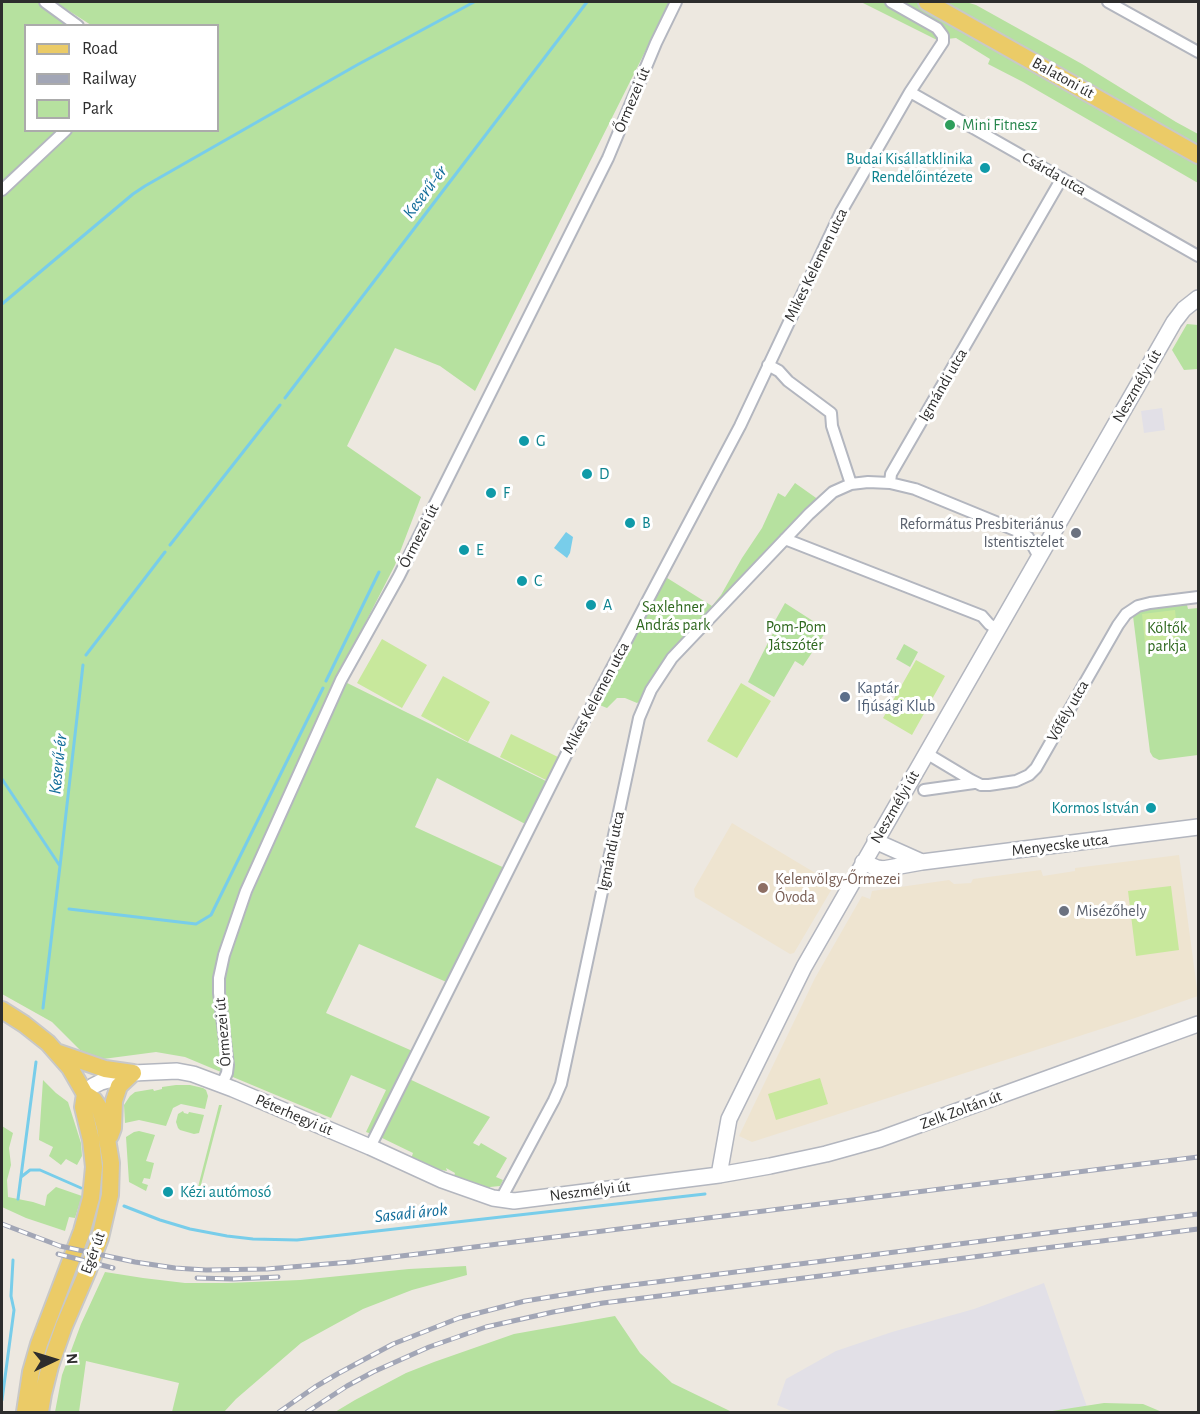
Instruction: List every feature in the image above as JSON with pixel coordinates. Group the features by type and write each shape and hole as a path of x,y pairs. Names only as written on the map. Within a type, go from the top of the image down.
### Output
{"main road":[{"name":"Balatoni út","path":"927,2 1198,155"},
{"name":"Egér út","path":"2,1010 43,1038 57,1052 85,1094 94,1100 100,1109 111,1163 110,1195 105,1219 88,1270 50,1366 40,1413"},
{"path":"57,1052 105,1069 133,1073"},
{"path":"108,1143 113,1128 114,1101 119,1086 133,1073"},
{"name":"Egér út","path":"25,1413 31,1372 39,1344 82,1231 91,1198 94,1167 90,1134 83,1107 85,1094"}],"street":[{"path":"45,2 75,24"},
{"name":"Őrmezei út","path":"222,1084 228,1065 222,1027 219,978 224,955 246,891 341,680 399,576 608,158 656,43 676,2"},
{"name":"Mikes Kelemen utca","path":"370,1148 575,737 740,426 841,212 910,92 943,42 943,36 937,28 891,2"},
{"path":"1114,3 1198,52"},
{"name":"Csárda utca","path":"910,92 1198,256"},
{"path":"2,190 64,132"},
{"name":"Igmándi utca","path":"501,1199 561,1084 636,731 651,690 672,658 833,492 850,484 890,483 891,474 1062,178"},
{"name":"Neszmélyi út","path":"501,1199 514,1201 718,1175 729,1119 804,967 1174,322 1184,309 1198,298"},
{"path":"768,365 831,413 832,426 850,484"},
{"path":"890,483 915,489 1020,532 1028,537 1039,557"},
{"path":"1028,537 1051,537"},
{"path":"785,539 982,616 989,624 997,628"},
{"name":"Vőfély utca","path":"924,790 975,783 987,785 1016,781 1029,775 1036,768 1126,614 1138,606 1150,603 1198,597"},
{"path":"926,753 975,783"},
{"path":"892,811 893,839 899,851"},
{"name":"Menyecske utca","path":"863,862 883,869 1198,827"},
{"path":"875,841 922,862"},
{"name":"Zelk Zoltán út","path":"718,1175 826,1154 880,1139 1198,1024"},
{"name":"Péterhegyi út","path":"85,1094 101,1082 133,1073 177,1071 203,1077 441,1180 501,1199"}],"shaded area":[{"path":"1162,408 1165,430 1144,433 1141,411"},
{"name":"Kelenvölgy-Őrmezei Óvoda","path":"732,823 832,883 833,887 794,953 790,954 695,897 694,889"},
{"path":"1179,855 1198,996 752,1142 739,1136 815,978 862,896 870,899 872,891 949,880 954,884 971,883 973,879 1041,870 1043,876 1075,871 1075,868"},
{"path":"1044,1283 1087,1407 1046,1412 794,1412 777,1405 786,1379 836,1351 892,1332 974,1309"}],"green space":[{"path":"2,2 38,2 72,24 24,24 24,132 219,132 219,24 89,24 55,2 670,2 475,391 440,366 395,348 347,446 421,497 395,565 337,678 552,784 531,827 437,778 415,827 509,870 451,984 359,944 326,1013 417,1053 405,1077 490,1117 473,1143 479,1146 481,1143 507,1158 496,1177 503,1180 500,1186 490,1187 488,1192 453,1179 455,1173 446,1168 447,1171 426,1167 411,1159 413,1153 366,1132 386,1090 351,1075 331,1118 185,1057 156,1052 103,1059 93,1056 80,1050 52,1022 2,994"},
{"path":"861,2 966,2 976,5 1082,64 1198,134 1198,183 988,64 990,59 956,38 937,40"},
{"path":"1187,324 1198,325 1198,369 1184,370 1172,350"},
{"name":"Saxlehner András park","path":"795,483 819,500 642,700 637,703 625,698 617,698 607,708 597,704 664,576 712,606 762,528 778,493 785,497"},
{"name":"Költők parkja","path":"1186,601 1188,609 1198,608 1198,755 1159,760 1150,752 1133,616 1137,610"},
{"name":"Pom-Pom Játszótér","path":"785,603 827,630 803,666 795,661 774,697 748,682 774,631 771,628"},
{"path":"1175,610 1178,639 1145,643 1142,614"},
{"path":"382,639 427,665 402,708 357,683"},
{"path":"904,644 918,652 910,667 896,659"},
{"path":"916,660 945,676 912,735 883,718"},
{"path":"443,676 490,702 468,742 421,716"},
{"path":"741,683 771,701 737,758 707,741"},
{"path":"511,734 560,758 548,781 500,757"},
{"path":"1171,886 1179,950 1136,956 1128,891"},
{"path":"820,1078 828,1104 776,1120 768,1094"},
{"path":"43,1080 68,1102 81,1143 82,1156 77,1165 66,1159 61,1165 49,1156 53,1147 39,1140"},
{"path":"176,1085 190,1085 206,1090 208,1096 205,1109 181,1104 173,1108 166,1126 139,1120 125,1123 124,1105 135,1092 153,1089 154,1091"},
{"path":"219,1105 222,1105 197,1200 195,1199"},
{"path":"183,1111 188,1114 189,1112 204,1115 199,1133 194,1134 178,1128 176,1122 178,1114"},
{"path":"2,1126 13,1133 9,1148 11,1165 7,1180 8,1197 45,1206 47,1195 56,1187 82,1196 75,1218 69,1217 65,1231 2,1207"},
{"path":"139,1131 155,1135 146,1161 154,1163 150,1179 144,1178 142,1183 148,1185 146,1191 129,1182 126,1137"},
{"path":"466,1266 467,1275 412,1290 363,1309 301,1343 224,1412 172,1412 179,1383 86,1361 79,1412 55,1412 62,1375 81,1324 105,1272 185,1283 228,1283 300,1280 409,1269"},
{"path":"615,1316 640,1353 672,1383 732,1412 335,1412 406,1373 514,1334"},
{"path":"1104,1403 1143,1404 1162,1412 1046,1412"}],"water":[{"path":"566,532 573,537 567,558 554,548"}],"waterway":[{"path":"2,304 145,186 357,65 474,2"},
{"name":"Keserű-ér","path":"285,398 587,2"},
{"name":"Keserű-ér","path":"170,545 280,405"},
{"name":"Keserű-ér","path":"86,655 165,552"},
{"path":"326,681 379,572"},
{"name":"Keserű-ér","path":"60,866 83,665"},
{"path":"69,909 196,924 211,915 323,688"},
{"name":"Keserű-ér","path":"2,779 60,866 43,1008"},
{"name":"Keserű-ér","path":"18,1199 36,1062"},
{"name":"Sasadi árok","path":"21,1177 30,1170 40,1170 81,1188"},
{"name":"Sasadi árok","path":"124,1206 190,1229 253,1239 297,1240 705,1194"},
{"name":"Keserű-ér","path":"2,1400 14,1310 11,1296 13,1260"}],"railway":[{"path":"2,1224 60,1246 135,1262 206,1270 267,1269 426,1253 1198,1157"},
{"path":"279,1412 315,1387 393,1344 459,1318 525,1301 600,1289 1198,1214"},
{"path":"307,1412 373,1372 429,1347 486,1327 553,1312 603,1303 1198,1229"},
{"path":"58,1254 113,1268"},
{"path":"197,1278 278,1277"}],"place":[{"name":"Mini Fitnesz","path":"950,125"},
{"name":"Budai Kisállatklinika Rendelőintézete","path":"985,168"},
{"name":"G","path":"524,441"},
{"name":"D","path":"587,474"},
{"name":"F","path":"491,493"},
{"name":"B","path":"630,523"},
{"name":"Református Presbiteriánus Istentisztelet","path":"1076,533"},
{"name":"E","path":"464,550"},
{"name":"C","path":"522,581"},
{"name":"A","path":"591,605"},
{"name":"Kaptár Ifjúsági Klub","path":"845,697"},
{"name":"Kormos István","path":"1151,808"},
{"name":"Kelenvölgy-Őrmezei Óvoda","path":"763,888"},
{"name":"Misézőhely","path":"1064,911"},
{"name":"Kézi autómosó","path":"168,1192"}]}
